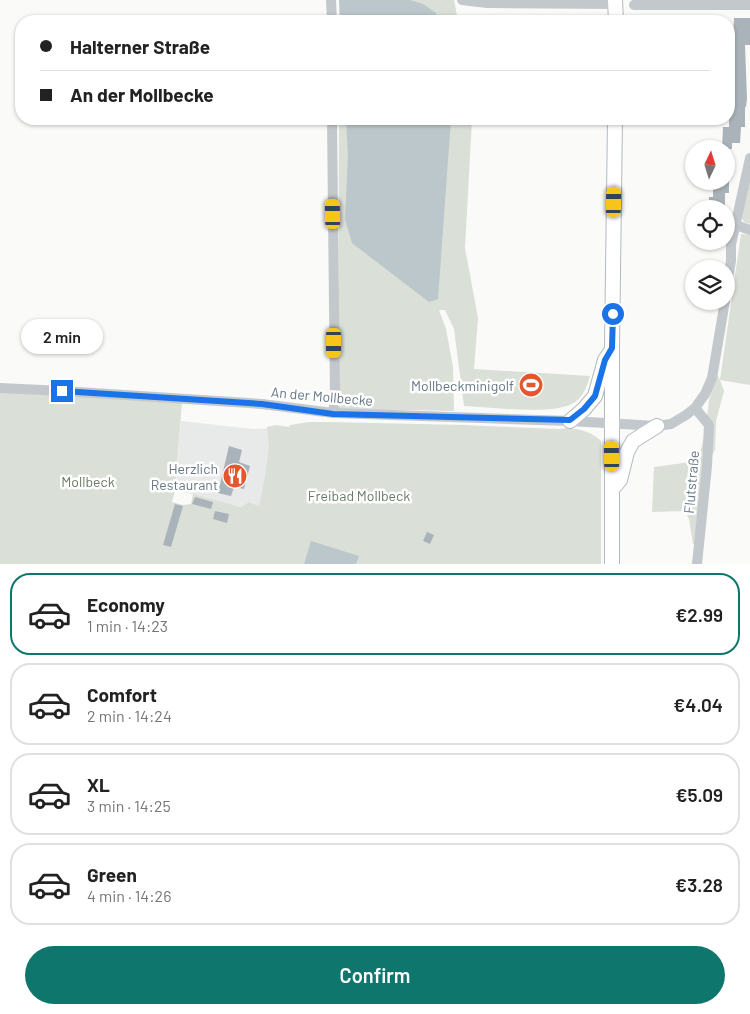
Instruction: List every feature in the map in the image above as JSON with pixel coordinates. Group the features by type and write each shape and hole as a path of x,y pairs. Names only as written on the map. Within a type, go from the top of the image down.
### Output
{"main road":[{"path":"612,564 615,125"},
{"path":"570,420 584,409 595,396 605,360 612,348"},
{"path":"613,489 620,480 627,452 633,441 656,426"}],"street":[{"path":"331,0 332,15"},
{"path":"462,0 487,3 612,3"},
{"path":"634,5 750,5"},
{"path":"332,125 335,388 333,414"},
{"path":"731,260 731,245 750,158"},
{"path":"736,225 750,230"},
{"path":"612,423 656,426 671,424 695,408 705,394 712,378 723,310"},
{"name":"An der Mollbecke","path":"0,388 262,404 333,414 570,420 612,423"},
{"name":"Flutstraße","path":"695,408 709,425 707,466 697,564"}],"shaded area":[{"path":"339,0 410,0 423,4 436,15 340,15"},
{"path":"346,125 451,125 438,299 429,302 352,243 345,219 348,156"},
{"path":"181,421 253,429 305,427 271,512 250,502 241,507 175,490"},
{"path":"311,541 359,556 356,564 304,564"}],"green space":[{"path":"340,0 454,0 457,15 339,15"},
{"path":"339,125 472,125 465,248 478,318 474,369 590,376 585,391 575,402 553,409 505,409 464,406 454,329 445,310 439,310 446,329 453,367 454,411 338,411"},
{"path":"750,177 750,224 744,222 742,218"},
{"path":"741,234 750,235 750,385 720,380 730,310 735,310 735,276"},
{"path":"716,372 724,391 716,421 715,450 705,467 697,543 693,544 689,519 685,511 652,512 654,467 698,461"},
{"path":"0,392 182,402 175,490 172,502 183,505 191,504 193,494 241,507 249,502 259,506 269,447 267,427 276,425 289,427 290,425 309,422 328,422 570,428 582,430 593,434 601,441 601,564 0,564"}],"building":[{"path":"735,18 750,18 750,45 745,45 747,99 745,127 741,127 740,143 735,143 735,140 722,140 723,127 735,125"},
{"path":"713,190 729,190 729,193 725,193 725,200 709,200 709,197 713,197"},
{"name":"Herzlich Restaurant","path":"229,446 242,450 239,462 250,466 244,489 234,487 231,496 218,493"},
{"path":"195,497 213,502 211,509 192,504"},
{"path":"175,504 183,506 171,547 163,545"},
{"path":"215,511 229,514 227,523 213,519"},
{"path":"427,532 434,535 430,544 423,541"}],"place":[{"name":"Mollbeckminigolf","path":"531,385"},
{"name":"Herzlich Restaurant","path":"235,476"}],"route":[{"path":"62,391 262,404 333,414 570,420 584,409 595,396 605,360 612,348 613,314"}],"park label":[{"name":"Mollbeck","path":"88,481"},
{"name":"Freibad Mollbeck","path":"359,495"}]}
